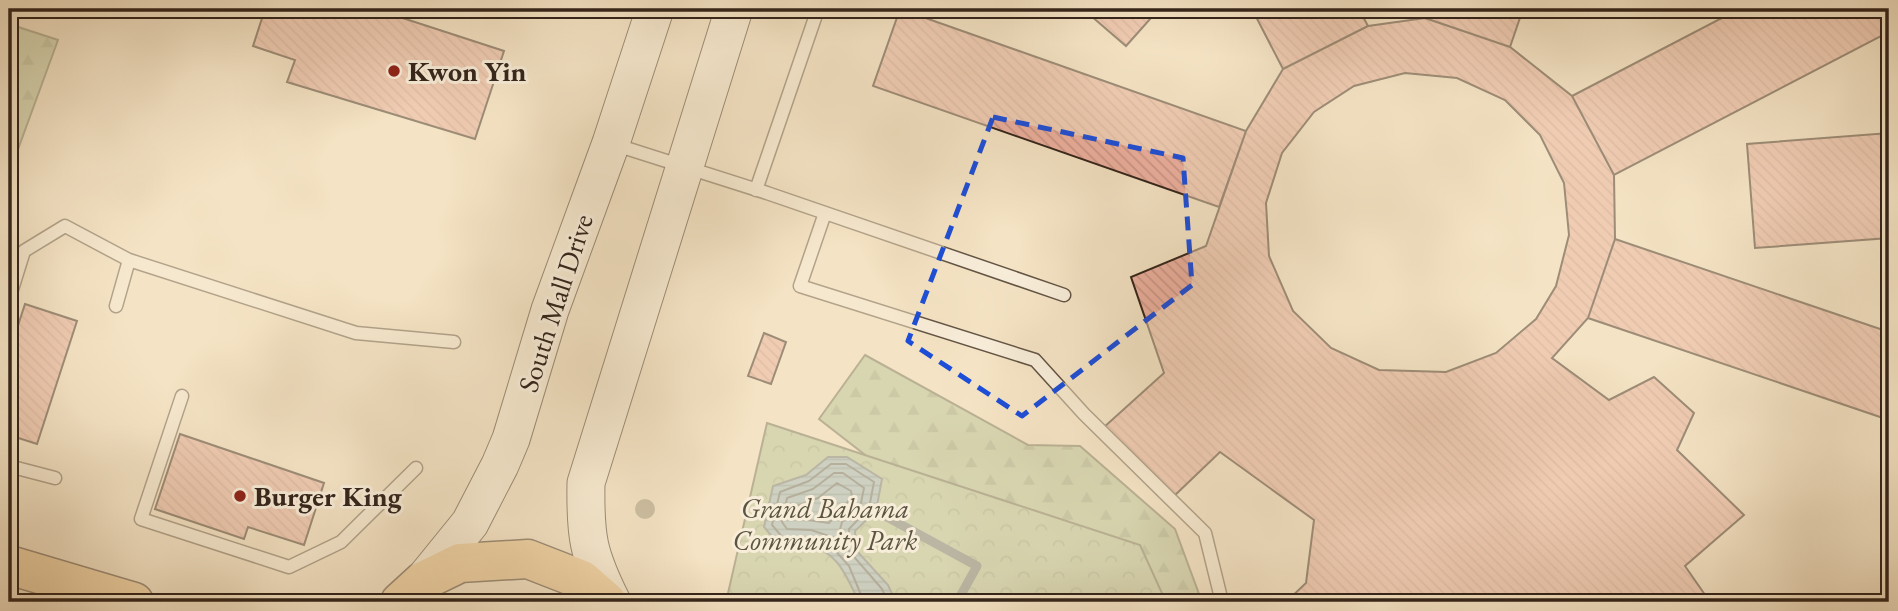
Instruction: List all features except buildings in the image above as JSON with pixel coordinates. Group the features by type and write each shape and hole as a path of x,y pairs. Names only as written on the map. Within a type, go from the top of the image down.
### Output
{"main road":[{"path":"412,591 460,563 528,559 582,580 607,602"},
{"path":"9,565 134,602"}],"street":[{"name":"South Mall Drive","path":"412,591 470,523 500,466 655,9"},
{"path":"612,602 596,570 589,548 585,526 586,483 734,9"}],"lane":[{"path":"756,190 818,9"},
{"path":"611,143 1064,295"},
{"path":"825,213 800,286 1035,360 1084,414 1205,533 1222,602"},
{"path":"9,299 24,251 65,226 129,260 356,333 454,342"},
{"path":"116,306 129,260"},
{"path":"182,396 141,519 289,567 341,542 416,468"},
{"path":"9,466 55,478"}],"highlighted area":[{"path":"993,117 1183,158 1192,285 1022,416 908,341"}],"green space":[{"path":"9,24 58,40 9,174"},
{"path":"865,355 1028,445 1080,446 1175,529 1202,602 1054,602 819,419"},
{"name":"Grand Bahama Community Park","path":"767,423 1140,545 1166,602 726,602"}],"water":[{"path":"828,457 847,457 882,479 876,511 855,531 856,550 888,585 895,600 893,602 859,602 846,575 827,553 805,545 779,545 764,527 773,486 806,475"}],"waterway":[{"path":"876,511 977,566 957,602"}],"place":[{"name":"Kwon Yin","path":"394,71"},
{"name":"Burger King","path":"240,496"}]}
